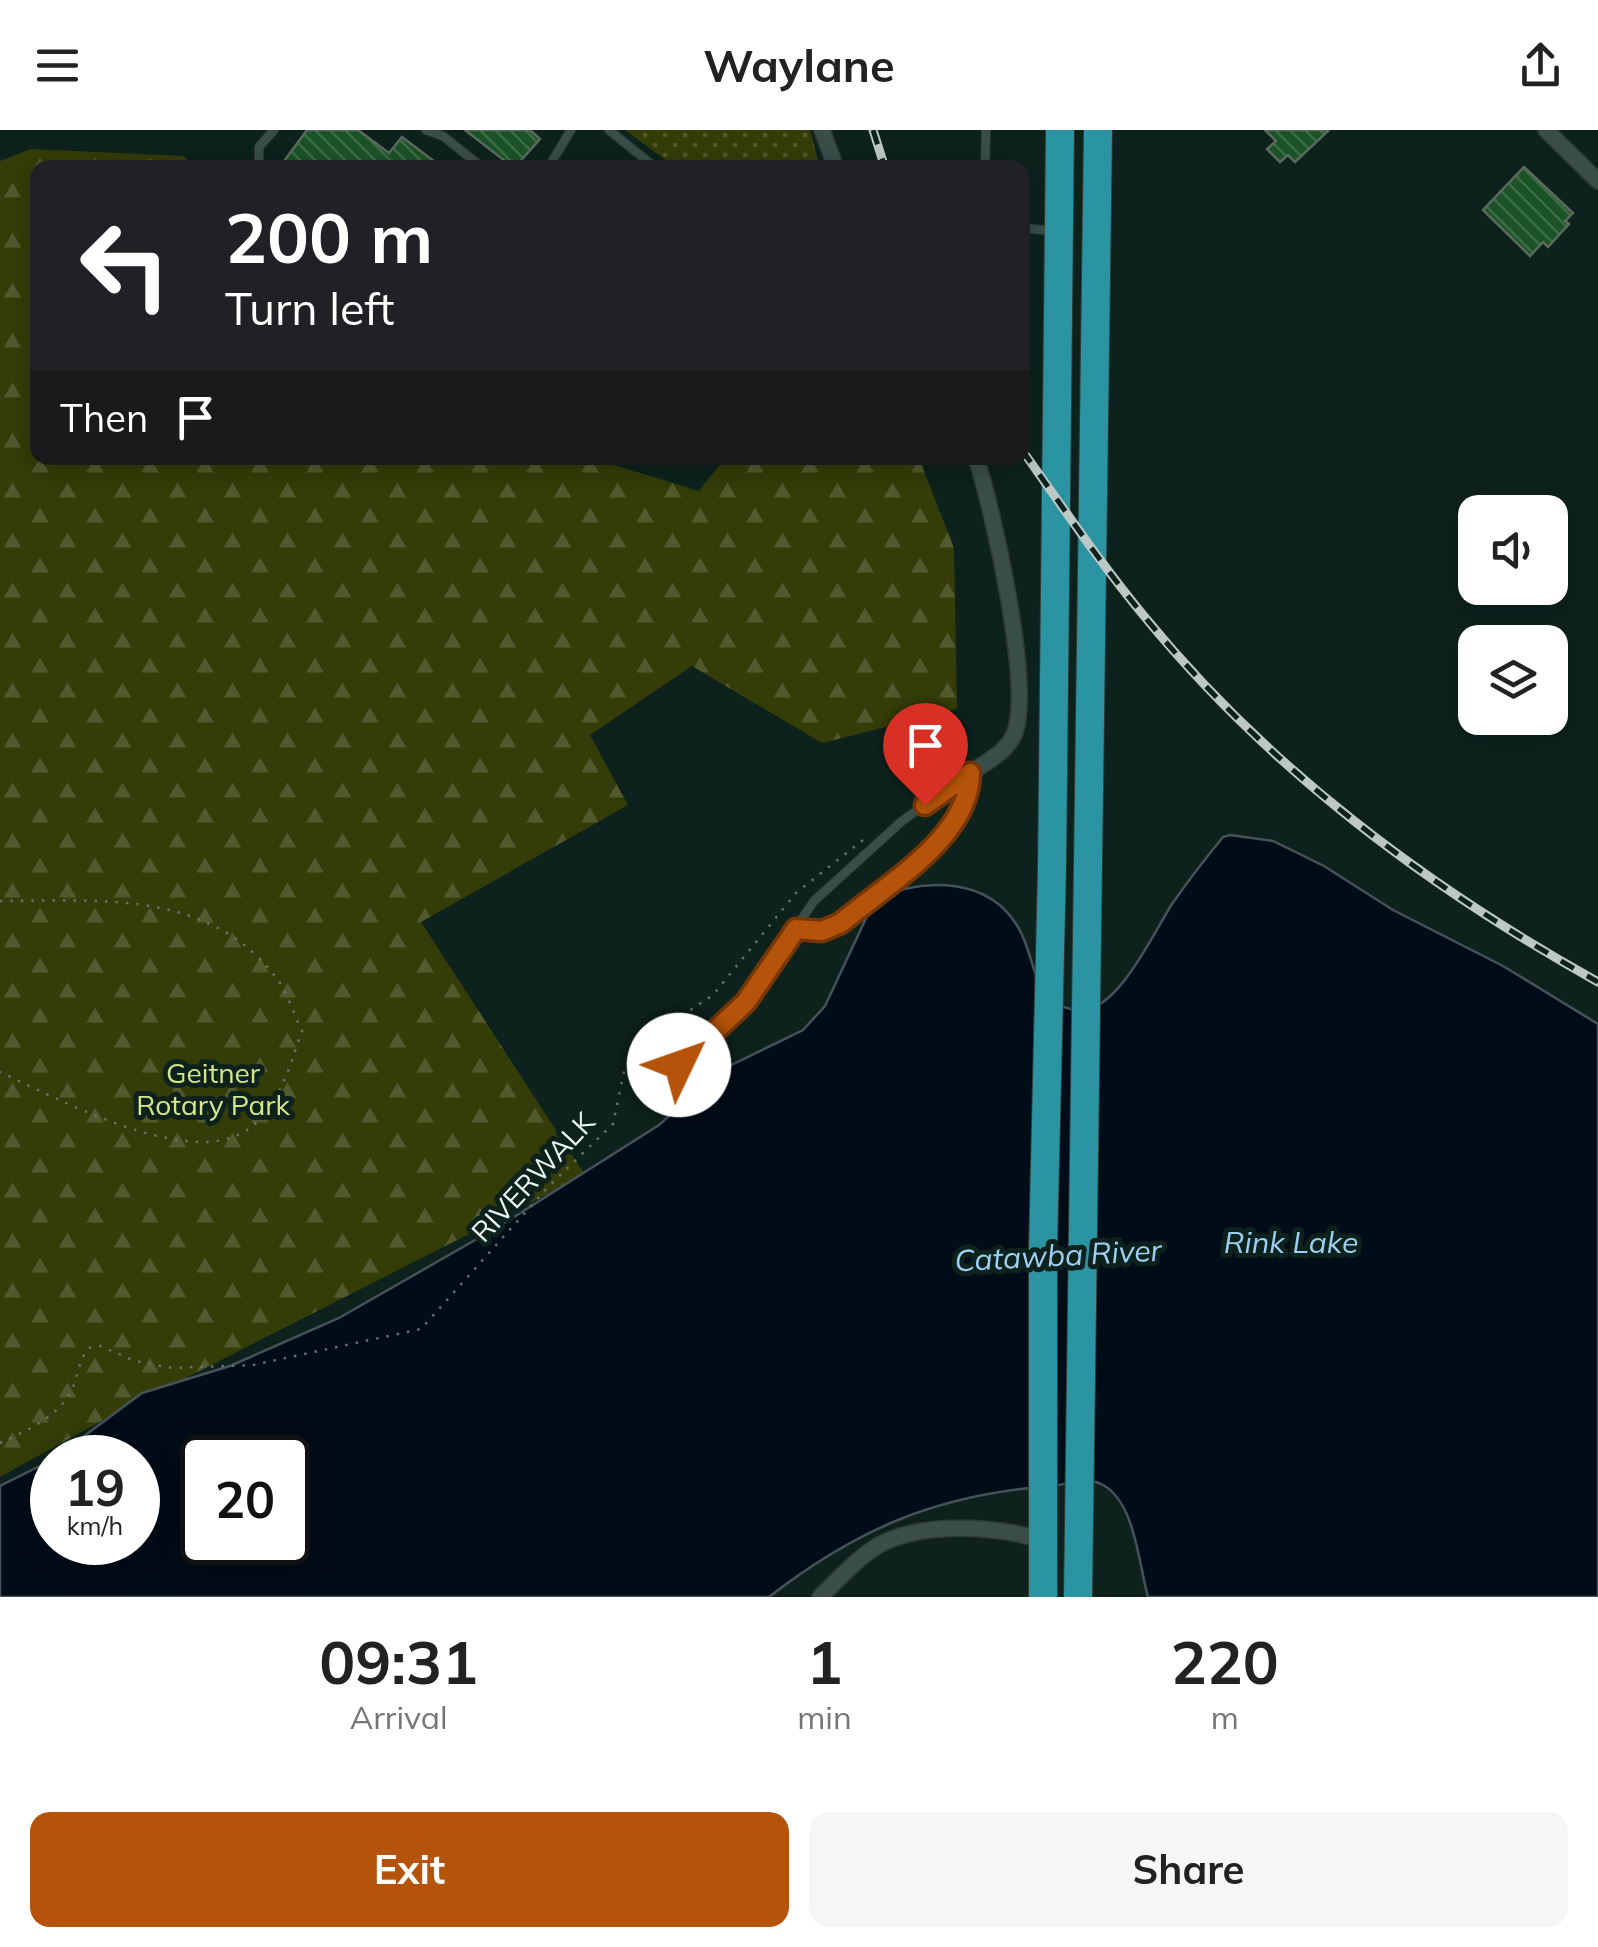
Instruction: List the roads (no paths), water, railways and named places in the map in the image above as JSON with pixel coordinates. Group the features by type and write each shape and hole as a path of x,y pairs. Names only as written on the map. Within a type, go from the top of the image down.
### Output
{"highway":[{"path":"1042,1597 1043,1248 1052,868 1060,130"},
{"path":"1078,1597 1098,130"}],"street":[{"path":"822,130 833,160"},
{"path":"1546,130 1598,181"},
{"path":"970,773 1000,754 1016,732 1017,668 1010,611 990,499 978,465"},
{"path":"820,1597 881,1544 951,1527 1042,1530"}],"lane":[{"path":"259,160 259,147 274,130"},
{"path":"426,130 443,136 473,160"},
{"path":"553,160 571,130"},
{"path":"608,130 646,160"},
{"path":"985,160 986,130"},
{"path":"1030,229 1059,231"},
{"path":"658,1083 746,1002 814,901 902,821 970,773"},
{"path":"796,929 822,931 841,923 950,831 965,810 970,773"}],"water":[{"name":"Rink Lake","path":"1223,837 1273,841 1324,866 1393,910 1503,966 1598,1024 1598,1597 1148,1597 1134,1535 1122,1505 1103,1485 1084,1481 971,1497 900,1519 835,1552 769,1597 0,1597 0,1486 30,1471 30,1565 160,1565 160,1435 86,1435 142,1393 230,1366 339,1318 503,1224 659,1125 719,1071 803,1030 825,1006 875,899 933,885 972,890 990,898 1018,927 1044,992 1064,1007 1081,1010 1095,1007 1121,984"}],"railway":[{"path":"873,130 882,160"},
{"path":"1030,461 1128,596 1192,672 1297,774 1353,820 1472,906 1598,982"}],"park label":[{"name":"Geitner Rotary Park","path":"213,1089"}],"water label":[{"name":"Catawba River","path":"1058,1256"}]}
